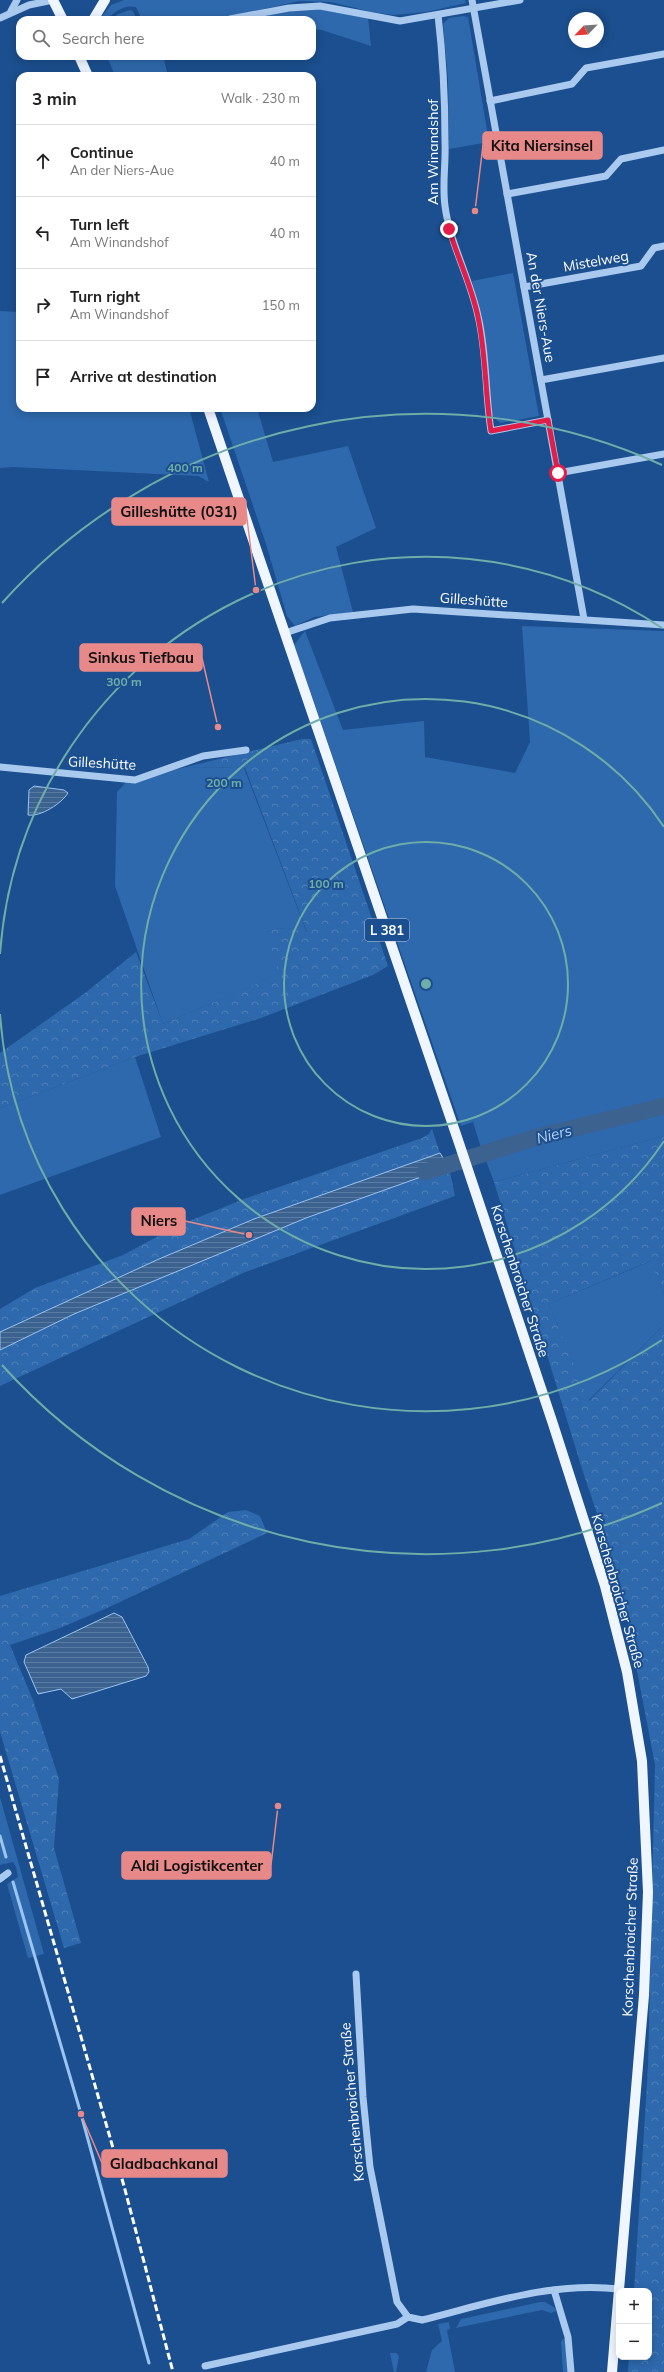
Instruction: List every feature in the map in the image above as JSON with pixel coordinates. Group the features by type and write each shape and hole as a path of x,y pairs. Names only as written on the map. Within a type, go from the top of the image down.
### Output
{"main road":[{"path":"54,0 61,16"},
{"path":"95,16 105,0"},
{"path":"81,60 87,72"},
{"path":"88,60 89,72"},
{"name":"L 381","path":"209,412 285,633"},
{"name":"Korschenbroicher Straße","path":"285,633 464,1156 605,1586 627,1672 642,1761 648,1892 644,1987 619,2288"},
{"name":"Korschenbroicher Straße","path":"612,2372 616,2324"}],"street":[{"path":"11,11 17,0"},
{"path":"0,18 11,11 54,0"},
{"name":"An der Niers-Aue","path":"472,0 584,620"},
{"path":"247,16 304,6 333,8 389,21 411,20 520,0"},
{"name":"Am Winandshof","path":"438,15 445,86 446,152 443,172 445,207 451,236 479,318 486,402 491,431 548,420"},
{"path":"490,101 572,84 586,68 664,54"},
{"path":"508,194 606,176 621,159 664,150"},
{"name":"Mistelweg","path":"524,287 640,266 654,248 664,246"},
{"path":"541,380 664,358"},
{"path":"558,473 664,454"},
{"name":"Gilleshütte","path":"285,633 330,618 413,609 664,625"},
{"name":"Gilleshütte","path":"0,767 134,780 203,756 246,750"},
{"path":"0,1879 8,1873"},
{"name":"Korschenbroicher Straße","path":"356,1974 363,2097 370,2167 397,2302 408,2317"},
{"path":"205,2366 397,2324 408,2317 422,2320 510,2298 554,2290 592,2286 616,2289"},
{"path":"554,2290 568,2337 570,2372"}],"green space":[{"path":"124,0 465,0 466,3 426,12 393,15 372,12 331,2 299,1 233,16 140,16 136,7 130,6 124,7 110,16 102,16 111,5"},
{"path":"312,8 368,17 371,46 316,29 316,16 254,16"},
{"path":"130,10 133,11 135,16 116,16"},
{"path":"463,16 468,17 489,142 449,149 448,79 443,24 449,18"},
{"path":"109,60 164,60 167,72 113,72"},
{"path":"513,273 539,416 500,423 492,415 483,331 472,281"},
{"path":"0,311 16,312 16,412 190,412 209,482 198,476 13,467 0,468"},
{"path":"221,412 258,412 273,462 348,446 376,528 336,547 353,612 314,617 295,626 287,616 266,544"},
{"path":"522,626 664,631 664,1099 481,1148 473,1122 461,1126 294,645 305,631 343,730 424,721 425,757 515,773 530,742"},
{"path":"302,739 311,739 388,966 373,975 261,1018 135,1057 0,1108 0,1053 85,993 136,952 163,1024 279,974 266,932 279,928 307,932 245,768 186,767"},
{"path":"186,767 244,768 307,933 279,928 267,932 280,974 163,1024 115,886 117,792 128,780"},
{"path":"135,1057 161,1137 0,1195 0,1108"},
{"path":"664,1111 664,1136 494,1182 485,1158"},
{"path":"432,1129 440,1153 253,1219 159,1259 0,1332 0,1309 35,1288 123,1255 177,1226 244,1199 422,1138 429,1134"},
{"path":"664,1136 664,1294 650,1261 549,1304 589,1401 664,1325 664,2372 628,2372 629,2360 652,2360 652,2288 634,2288 648,2067 655,1765 620,1582 582,1469 494,1182"},
{"path":"449,1167 455,1196 243,1273 0,1386 0,1350 74,1314 306,1218"},
{"path":"651,1261 664,1294 664,1325 588,1401 549,1304"},
{"path":"246,1510 260,1516 267,1533 105,1609 60,1628 10,1645 33,1700 59,1779 54,1848 81,1943 64,1948 0,1732 0,1596 189,1539 228,1512"},
{"path":"0,1797 44,1954 28,1958 7,1884 18,1877 16,1867 13,1862 0,1865"},
{"path":"545,2302 555,2308 556,2311 551,2313 542,2310 456,2328 461,2319"},
{"path":"449,2322 450,2329 447,2330 455,2372 426,2372 432,2350 442,2341 438,2324"},
{"path":"565,2339 569,2372 563,2372 561,2342"},
{"path":"390,2353 396,2353 399,2356 396,2372 394,2372"}],"shaded area":[{"path":"34,786 64,790 68,793 61,801 45,812 28,815 29,790"},
{"path":"440,1153 449,1167 306,1218 74,1314 0,1350 0,1332 159,1259 254,1219"},
{"path":"114,1613 122,1617 148,1667 149,1672 146,1676 72,1699 61,1689 38,1694 24,1662 26,1655"}],"waterway":[{"name":"Niers","path":"425,1172 534,1138 664,1106"},
{"path":"0,1836 6,1857"},
{"path":"13,1882 81,2114 149,2363"}],"railway":[{"path":"0,1756 124,2186 173,2372"}],"place":[{"name":"Kita Niersinsel","path":"475,211"},
{"name":"Gilleshütte (031)","path":"256,590"},
{"name":"Sinkus Tiefbau","path":"218,727"},
{"name":"Niers","path":"249,1235"},
{"name":"Aldi Logistikcenter","path":"278,1806"},
{"name":"Gladbachkanal","path":"81,2114"}],"route":[{"path":"449,229 479,318 486,402 491,431 548,420 558,473"}]}
